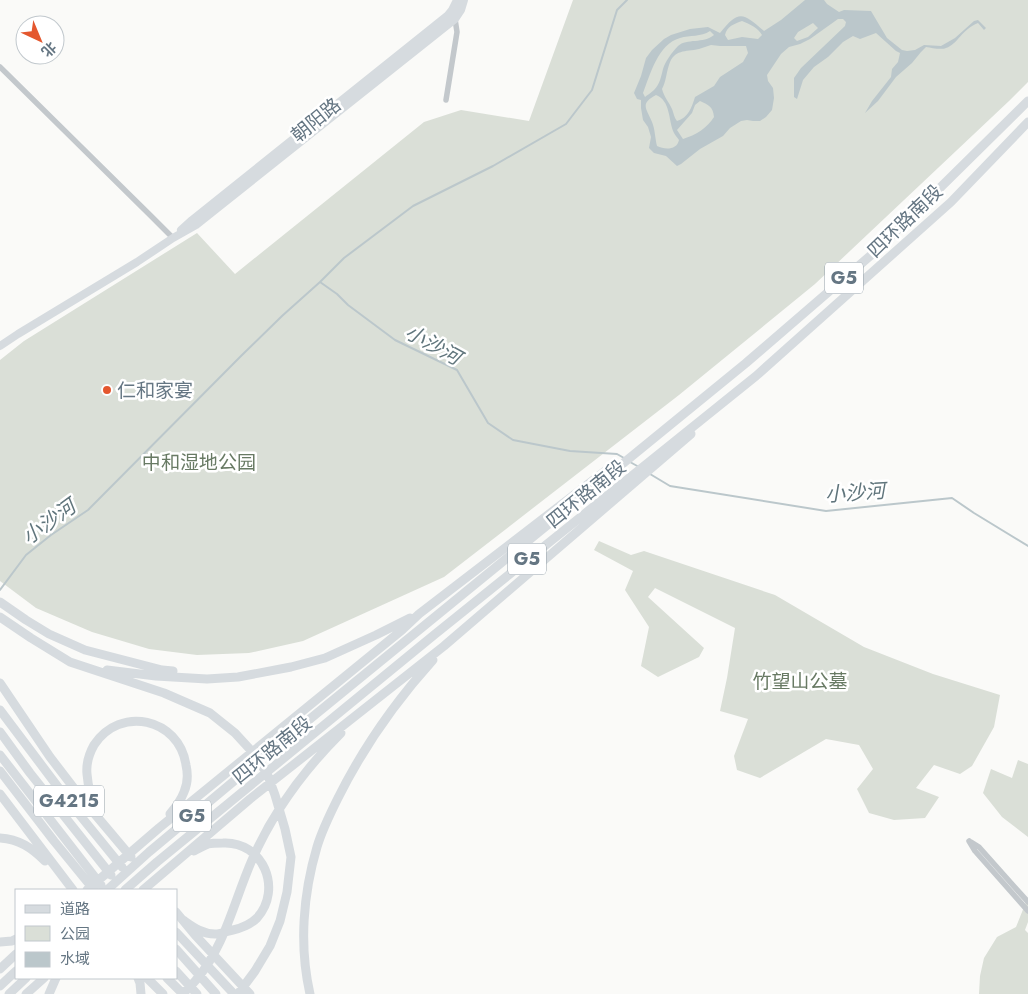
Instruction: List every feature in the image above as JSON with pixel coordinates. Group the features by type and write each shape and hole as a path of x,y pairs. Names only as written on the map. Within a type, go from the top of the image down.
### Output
{"highway":[{"name":"四环路南段","path":"107,889 234,781 412,636 604,475 746,363 877,250 1028,101"},
{"name":"四环路南段","path":"126,889 420,646 756,376 951,202 1028,122"},
{"path":"310,994 304,952 304,915 317,847 348,778 381,724 431,659 444,646 673,451 756,376"},
{"path":"88,889 141,842 401,627 604,475"},
{"path":"1,602 49,634 85,650 162,670 238,677"},
{"path":"0,617 70,662 164,693 210,713 235,733 258,757 276,795 291,857 287,892 280,921 270,946 255,971 236,994 178,934"},
{"path":"86,668 156,676 207,679 238,677 291,667 325,658 401,627"},
{"path":"143,889 250,799 431,659"},
{"path":"0,684 50,757 157,889"},
{"path":"168,979 183,994 196,980 216,951 264,835 288,796 320,754 382,696"},
{"name":"G4215","path":"0,710 70,803 141,889"},
{"path":"99,819 90,796 86,773 89,754 99,738 113,727 132,722 145,722 161,727 180,746 184,755 188,776 184,792 176,807 159,828"},
{"path":"0,732 99,861 124,889"},
{"path":"0,755 105,889"},
{"name":"G4215","path":"0,771 54,842 93,889"},
{"path":"0,794 72,889"},
{"path":"0,838 9,838 24,843 37,852 61,875"},
{"path":"180,858 209,844 230,843 248,848 262,862 267,876 268,889 266,904 257,918 243,927 216,934 198,930 183,920"},
{"path":"178,914 250,994"},
{"path":"0,942 15,940"},
{"path":"178,951 216,994"},
{"path":"0,969 15,955"},
{"path":"0,986 15,972"},
{"path":"178,973 197,994"},
{"path":"9,994 25,979"},
{"path":"28,993 43,979"},
{"path":"50,994 56,979"},
{"path":"138,979 141,994"},
{"path":"149,979 163,994"}],"main road":[{"name":"朝阳路","path":"173,238 192,220 448,15 457,0"},
{"path":"0,346 196,225 456,19 464,0"}],"street":[{"path":"446,100 457,32 456,19"},
{"path":"0,67 173,238"},
{"path":"1028,902 979,847 969,841 975,851 1028,912"}],"green space":[{"name":"中和湿地公园","path":"573,0 1028,0 1028,82 815,284 679,395 444,577 303,641 249,653 197,655 149,649 92,632 36,608 0,581 0,360 24,341 197,233 235,274 424,122 461,110 529,121"},
{"name":"竹望山公墓","path":"599,541 631,555 644,551 775,595 864,647 933,674 1000,695 994,727 972,766 960,774 934,765 916,788 939,797 925,818 894,820 869,813 857,789 873,769 859,745 826,739 760,778 737,770 734,756 748,719 720,711 735,628 655,588 648,597 704,648 699,657 658,677 641,666 649,627 625,590 633,571 594,550"},
{"path":"1018,760 1028,764 1028,837 1002,817 983,793 991,769 1012,778"},
{"path":"1028,897 1028,922 1025,930 1028,933 1028,994 979,994 984,958 997,937 1016,927"}],"water":[{"path":"805,0 824,0 839,12 844,10 871,11 887,38 902,50 907,51 915,50 924,45 941,46 955,38 974,21 978,20 986,28 984,30 978,23 946,48 926,47 896,77 878,101 865,113 891,77 892,69 898,62 900,53 876,33 860,39 853,36 843,42 828,57 814,67 803,80 797,99 794,97 794,78 801,68 845,26 846,22 843,19 838,19 810,39 789,47 781,54 767,75 768,81 773,88 774,98 772,110 766,117 760,121 741,121 730,128 723,136 700,149 677,166 666,156 654,153 649,148 651,137 648,127 643,120 641,100 637,99 634,93 646,58 652,50 671,35 690,29 708,27 720,33 732,20 741,16 751,20 764,31","holes":["742,21 751,25 762,35 758,39 742,37 728,40 725,35 727,29","813,23 818,28 808,37 797,41 794,38 798,32","710,31 714,35 710,38 686,42 678,46 665,63 658,85 645,97 643,93 660,53 672,41","711,45 746,46 748,53 743,62 720,77 714,86 695,97 687,115 677,121 662,89 668,68 671,60 677,54","656,95 667,106 672,128 679,140 676,146 667,148 657,146 653,125 646,107 648,101","700,101 710,107 714,117 701,131 683,139 677,130 692,113 695,105"]}],"waterway":[{"path":"320,282 344,258 413,206 493,166 566,124 592,90 617,10 627,0"},
{"name":"小沙河","path":"0,590 26,555 51,535 88,510 241,356 320,282 395,340 457,370 488,423 513,440 570,451 617,454 624,458"},
{"name":"小沙河","path":"630,462 639,467"},
{"name":"小沙河","path":"650,474 670,486 826,511 952,498 1028,546"}],"place":[{"name":"仁和家宴","path":"107,390"}]}
